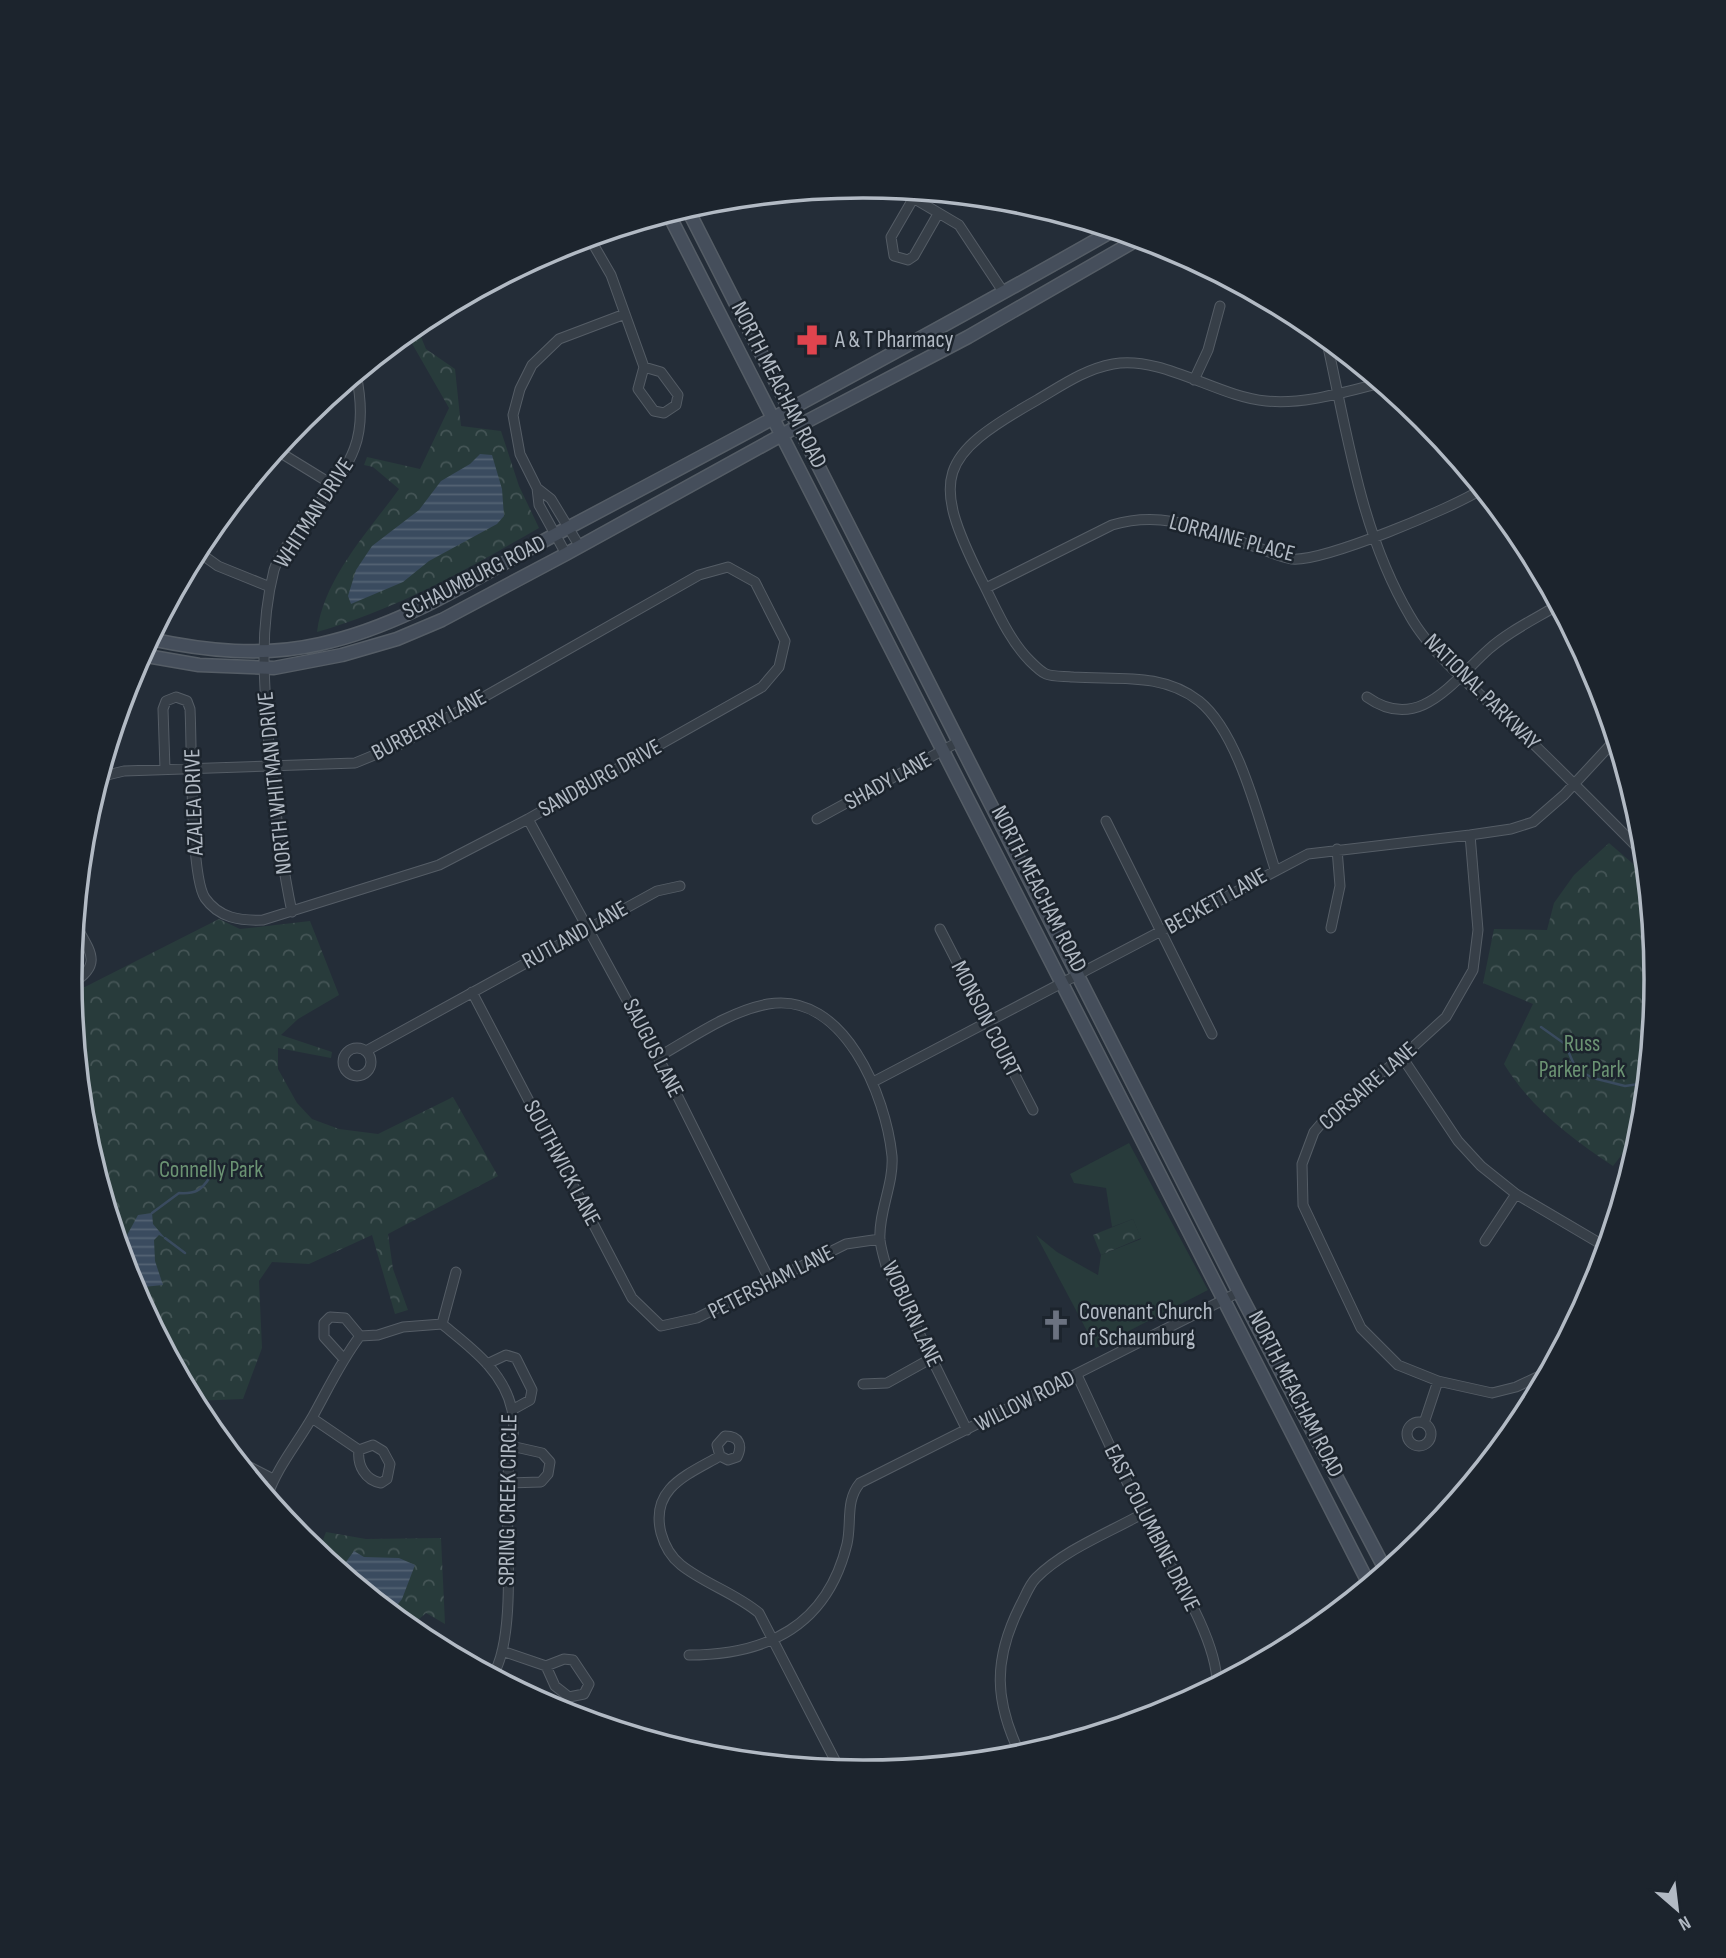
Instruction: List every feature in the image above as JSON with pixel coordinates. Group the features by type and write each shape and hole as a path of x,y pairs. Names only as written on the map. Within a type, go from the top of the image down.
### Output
{"main road":[{"name":"NORTH MEACHAM ROAD","path":"692,218 1239,1292 1382,1563"},
{"name":"NORTH MEACHAM ROAD","path":"673,222 1365,1576"},
{"name":"SCHAUMBURG ROAD","path":"160,640 262,653 321,644 383,625 447,594 774,421 1103,237"},
{"name":"SCHAUMBURG ROAD","path":"153,657 199,665 263,668 342,655 397,639 442,620 781,435 968,337 1128,245"}],"street":[{"path":"912,200 891,237 891,253 901,260 914,256 938,214"},
{"path":"914,200 959,225 1004,293"},
{"path":"595,247 611,275 644,367 638,389 654,411 664,413 676,405 677,396 661,372 644,367"},
{"path":"1194,380 1208,350 1220,306"},
{"path":"566,554 538,505 537,488 520,454 513,415 520,389 532,365 559,339 625,314"},
{"name":"NATIONAL PARKWAY","path":"1330,354 1373,536 1410,618 1461,678 1575,784 1631,841"},
{"path":"1275,869 1230,745 1201,702 1179,688 1152,679 1047,675 1014,642 956,529 948,492 953,469 972,441 988,428 1086,372 1114,364 1138,364 1264,401 1293,402 1370,386"},
{"name":"WHITMAN DRIVE","path":"262,653 275,566 291,540 350,462 359,439 363,406 358,384"},
{"path":"284,455 333,485"},
{"path":"537,488 551,499 580,547"},
{"name":"LORRAINE PLACE","path":"986,588 1112,524 1133,518 1174,521 1293,559 1322,554 1373,536 1446,509 1474,494"},
{"path":"206,558 218,566 270,587"},
{"name":"BURBERRY LANE","path":"110,774 124,771 193,767 355,763 401,744 699,575 728,567"},
{"name":"SANDBURG DRIVE","path":"292,912 439,865 528,819 762,687 779,667 785,641 755,582 728,567"},
{"path":"1367,696 1384,709 1411,708 1426,702 1461,678 1490,647 1550,611"},
{"name":"NORTH WHITMAN DRIVE","path":"262,653 278,842 292,912"},
{"name":"AZALEA DRIVE","path":"165,769 163,709 166,701 176,697 187,701 190,709 197,881 204,897 225,915 243,921 263,920 292,912"},
{"name":"SHADY LANE","path":"817,820 958,742"},
{"name":"BECKETT LANE","path":"873,1082 1308,854 1511,830 1533,822 1575,784 1608,748"},
{"name":"SAUGUS LANE","path":"528,819 589,926 658,1057 770,1281"},
{"path":"1106,821 1212,1034"},
{"name":"CORSAIRE LANE","path":"1470,835 1478,930 1473,970 1446,1017 1402,1058 1361,1086 1332,1111 1314,1132 1302,1164 1303,1205 1361,1328 1398,1365 1438,1381 1492,1393 1533,1379"},
{"path":"1331,928 1340,886 1337,849"},
{"name":"RUTLAND LANE","path":"366,1051 589,926 657,891 680,886"},
{"name":"MONSON COURT","path":"940,929 1033,1110"},
{"path":"82,978 91,967 92,955 84,940"},
{"name":"SOUTHWICK LANE","path":"472,992 632,1298 661,1326"},
{"name":"WOBURN LANE","path":"658,1057 744,1010 771,1003 804,1007 830,1020 852,1047 873,1082 887,1122 892,1160 880,1239 886,1266 967,1430"},
{"path":"1402,1058 1458,1141 1481,1166 1516,1194 1598,1242"},
{"path":"1485,1241 1516,1194"},
{"name":"PETERSHAM LANE","path":"661,1326 697,1318 846,1244 880,1239"},
{"path":"270,1487 312,1418 343,1358 360,1336 379,1335 403,1327 442,1324 456,1272"},
{"name":"WILLOW ROAD","path":"775,1639 807,1618 832,1587 847,1543 851,1494 860,1483 1239,1292"},
{"path":"343,1358 324,1337 324,1323 330,1317 345,1318 360,1336"},
{"name":"SPRING CREEK CIRCLE","path":"442,1324 479,1353 512,1410 507,1482 506,1620 502,1651 496,1667"},
{"path":"487,1364 506,1356 516,1358 532,1390 530,1400 512,1410"},
{"path":"863,1384 887,1383 932,1358"},
{"name":"EAST COLUMBINE DRIVE","path":"1077,1375 1142,1514 1203,1629 1217,1674"},
{"path":"1424,1423 1438,1381"},
{"path":"312,1418 359,1450"},
{"path":"373,1445 383,1451 390,1464 387,1479 375,1482 367,1476 358,1460 359,1450 373,1445"},
{"path":"507,1482 541,1482 548,1474 550,1462 542,1454 511,1446"},
{"path":"720,1455 676,1482 664,1495 657,1516 663,1542 678,1563 742,1599 759,1613 775,1639 834,1759"},
{"path":"258,1471 273,1479"},
{"path":"1017,1745 1001,1698 1000,1655 1012,1622 1034,1579 1064,1557 1142,1514"},
{"path":"688,1655 739,1653 775,1639"},
{"path":"502,1651 546,1666 564,1659 577,1662 589,1684 588,1690 584,1694 569,1697 555,1686 546,1666"}],"green space":[{"path":"421,336 426,349 455,369 461,426 501,431 519,486 539,528 405,599 317,632 321,612 338,574 399,489 373,467 364,465 367,457 420,469 449,408 412,343"},
{"name":"Russ Parker Park","path":"1609,843 1635,866 1637,877 1644,979 1642,1030 1629,1131 1624,1152 1613,1166 1553,1121 1515,1080 1504,1064 1533,1004 1483,983 1494,929 1547,930 1554,903 1574,875"},
{"name":"Connelly Park","path":"219,919 240,929 310,921 339,995 298,1019 281,1035 332,1052 331,1058 278,1048 278,1069 297,1103 312,1119 339,1129 378,1134 453,1097 498,1176 388,1234 393,1269 408,1310 395,1314 372,1235 309,1264 272,1262 259,1281 262,1348 243,1399 206,1400 163,1324 142,1278 109,1181 89,1081 82,988"},
{"path":"1129,1143 1208,1290 1096,1348 1036,1235 1057,1252 1098,1275 1101,1255 1141,1239 1133,1219 1112,1227 1106,1188 1074,1183 1070,1174"},
{"path":"1133,1219 1141,1238 1101,1255 1093,1235"},
{"path":"326,1532 366,1539 441,1538 445,1624 426,1613 418,1620 348,1566 322,1542"}],"water":[{"path":"480,454 492,455 502,489 504,516 497,524 429,561 403,582 351,604 348,596 356,570 372,546 419,510 441,481 470,464"},
{"path":"152,1213 153,1224 165,1238 159,1235 154,1240 155,1261 163,1285 146,1287 126,1236 138,1215"},
{"path":"354,1551 364,1557 399,1558 415,1565 397,1605 345,1563"}],"waterway":[{"path":"1541,1027 1565,1044 1576,1069 1593,1078 1625,1086 1636,1084"},
{"path":"152,1213 179,1193 197,1191 210,1177"},
{"path":"165,1238 185,1253"}],"place":[{"name":"A & T Pharmacy","path":"812,340"},
{"name":"Covenant Church of Schaumburg","path":"1056,1325"}]}
